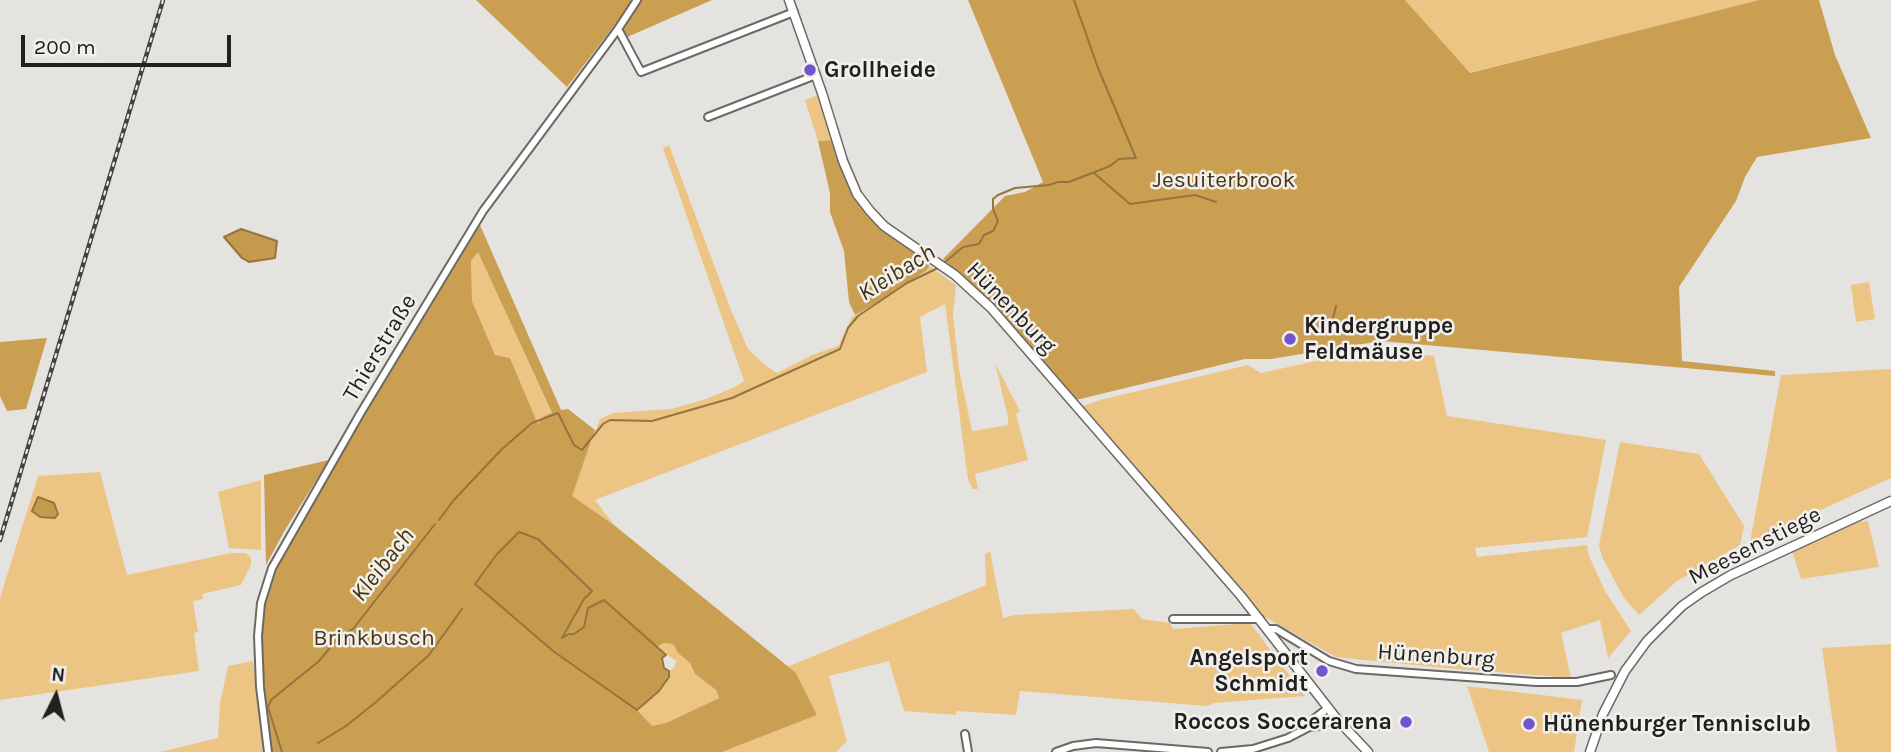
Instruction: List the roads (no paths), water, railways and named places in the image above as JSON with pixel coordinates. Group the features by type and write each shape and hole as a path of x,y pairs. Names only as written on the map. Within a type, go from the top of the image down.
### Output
{"street":[{"name":"Thierstraße","path":"268,752 260,687 258,636 261,603 272,568 360,414 483,211 637,0"},
{"name":"Hünenburg","path":"789,0 843,161 858,194 884,226 944,268 975,292 990,308 1260,619 1336,718 1368,752"},
{"path":"618,29 641,72 794,12"},
{"path":"708,117 816,75"},
{"name":"Meesenstiege","path":"1590,752 1603,714 1625,671 1647,641 1682,606 1731,575 1891,501"},
{"path":"1173,619 1260,619"},
{"name":"Hünenburg","path":"1268,629 1276,629 1329,661 1356,669 1536,682 1577,682 1611,675"},
{"path":"1309,727 1315,718 1328,708"},
{"path":"1221,752 1238,752 1274,744 1309,727 1319,726 1336,718"},
{"path":"965,734 968,752"},
{"path":"1056,752 1083,744 1208,752"}],"waterway":[{"name":"Kleibach","path":"944,263 963,247 979,244 984,235 993,231 998,221 993,209 993,199 998,195 1015,188 1069,182 1110,166 1119,159 1136,158 1098,68 1074,0"},
{"path":"1094,173 1130,204 1195,195 1216,202"},
{"name":"Kleibach","path":"439,520 453,501 502,449 532,423 558,413 574,445 582,450 603,424 610,420 652,421 732,398 840,349 848,328 858,316 907,283 940,267"},
{"path":"1332,322 1336,306"},
{"name":"Kleibach","path":"282,752 268,707 271,700 319,661 339,637 353,629 435,524"},
{"path":"318,743 346,726 429,655 462,609"}],"railway":[{"path":"0,540 163,0"}],"place":[{"name":"Grollheide","path":"810,70"},
{"name":"Kindergruppe Feldmäuse","path":"1290,339"},
{"name":"Angelsport Schmidt","path":"1322,671"},
{"name":"Roccos Soccerarena","path":"1406,722"},
{"name":"Hünenburger Tennisclub","path":"1529,724"}],"park label":[{"name":"Jesuiterbrook","path":"1224,180"},
{"name":"Brinkbusch","path":"374,638"}]}
